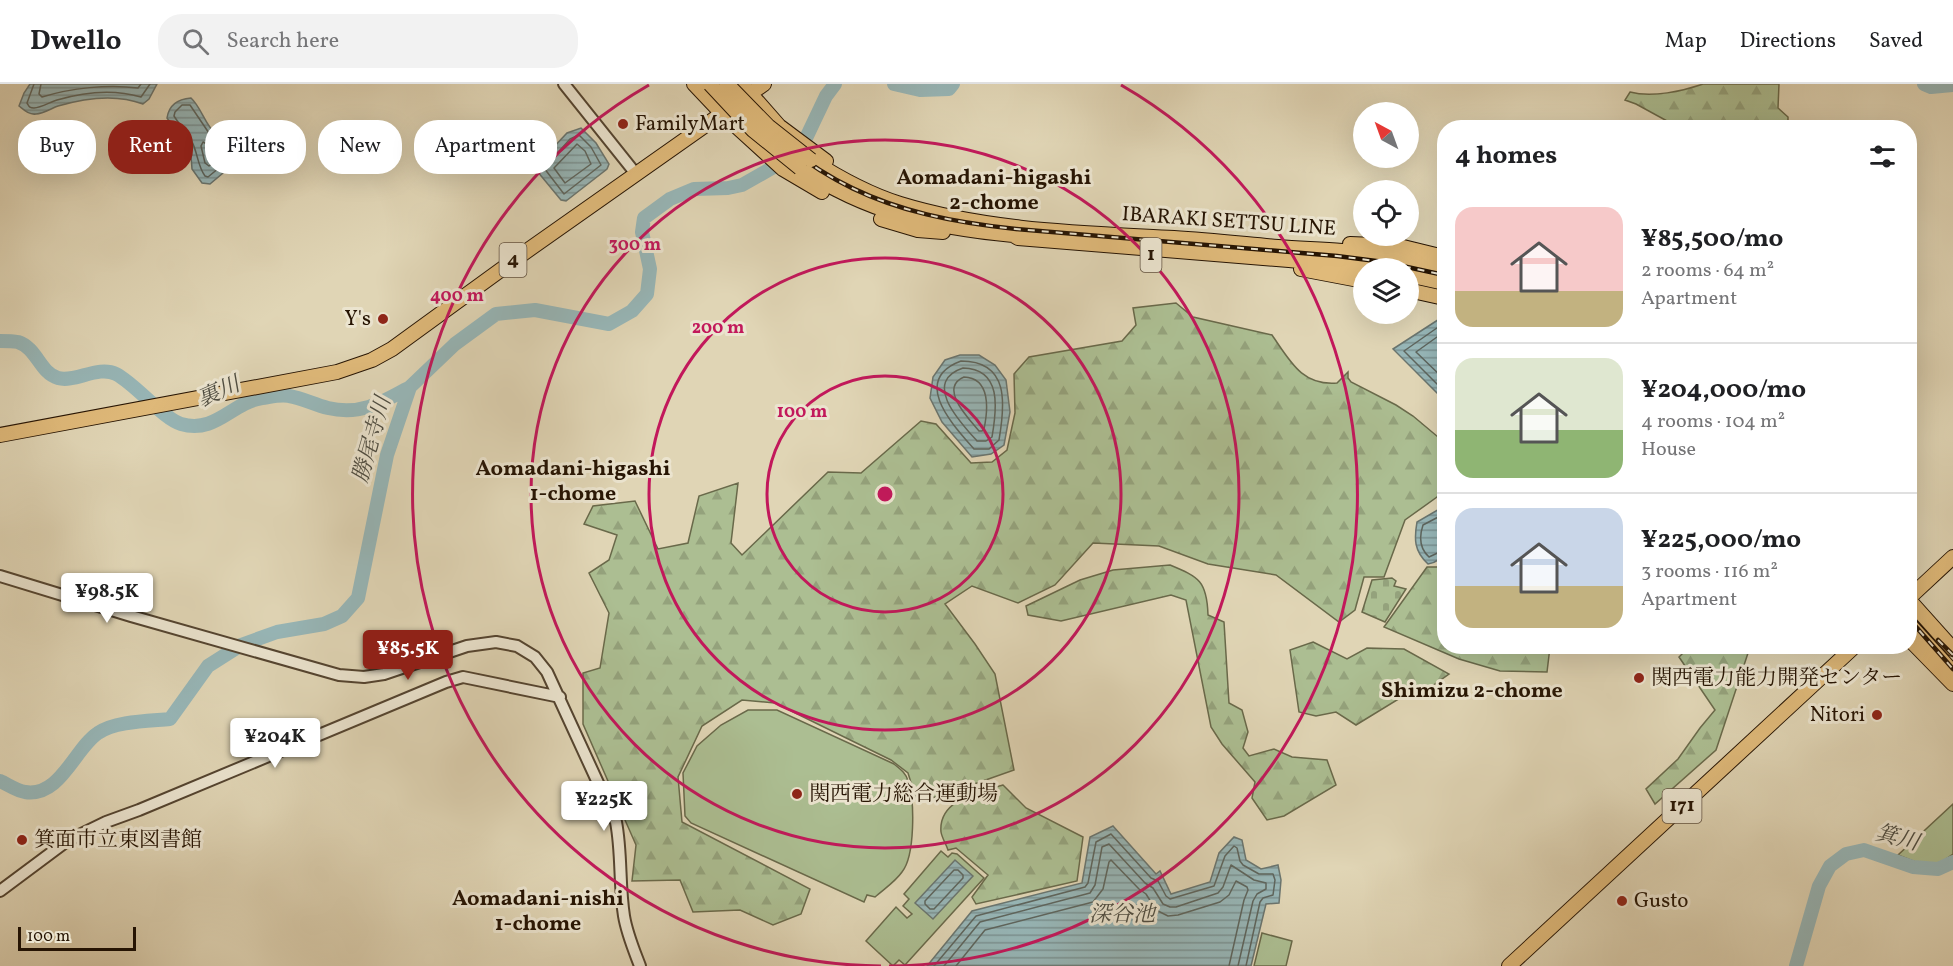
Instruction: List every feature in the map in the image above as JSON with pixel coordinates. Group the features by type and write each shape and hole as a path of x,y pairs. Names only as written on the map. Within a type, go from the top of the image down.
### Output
{"main road":[{"path":"694,84 721,113 763,151 805,165"},
{"name":"IBARAKI SETTSU LINE","path":"710,84 761,138 805,165 900,204 966,220 1016,227 1343,251 1437,269"},
{"name":"IBARAKI SETTSU LINE","path":"727,84 805,165 833,189 878,209 945,226 1012,235 1018,238 1353,266"},
{"name":"4","path":"0,435 337,372 372,360 392,349 721,113 746,89 764,84"},
{"path":"746,89 786,132 805,165 840,201 875,217 918,230 1018,238"},
{"name":"1","path":"805,165 848,174 898,195 949,210 1013,219 1144,230 1171,229 1353,244"},
{"name":"1","path":"1099,226 1169,238"},
{"name":"1","path":"938,233 1012,243 1307,270 1353,279"},
{"name":"1","path":"1384,246 1401,253 1437,261"},
{"name":"1","path":"1399,246 1437,254"},
{"path":"1419,277 1437,281"},
{"path":"1419,285 1437,289"},
{"path":"1419,292 1437,296"},
{"path":"1917,590 1953,557"},
{"path":"1917,603 1953,639"},
{"path":"1917,605 1953,649"},
{"path":"1917,633 1953,672"},
{"path":"1917,647 1953,684"},
{"name":"171","path":"1509,966 1846,654"}],"street":[{"path":"564,84 636,174"},
{"path":"0,576 339,675 364,677 384,674 467,646 496,642 517,645 535,657 547,672 616,822 624,918 640,966"},
{"path":"0,891 67,840 446,682 463,677 560,697"}],"green space":[{"path":"1703,84 1779,84 1778,108 1788,117 1788,120 1665,120 1625,100 1630,92 1657,94"},
{"path":"1176,303 1193,317 1272,335 1291,362 1306,376 1325,383 1337,383 1348,372 1351,382 1396,405 1437,436 1437,497 1405,520 1384,577 1364,577 1355,610 1339,622 1276,575 1208,564 1159,546 1093,543 1055,585 1018,603 972,586 945,604 995,674 1014,770 917,802 908,773 891,760 775,703 742,700 702,726 678,777 682,822 810,889 801,914 773,925 740,910 693,912 680,880 632,881 636,845 583,724 583,673 600,668 609,613 589,573 609,560 617,535 584,524 593,506 635,501 658,549 688,543 699,496 738,483 731,543 742,555 828,472 861,473 921,421 936,424 971,463 992,462 1007,450 1015,413 1014,374 1029,357 1122,341 1136,325 1133,308"},
{"path":"1170,565 1188,573 1200,582 1206,595 1208,615 1224,622 1229,703 1242,710 1248,732 1243,748 1249,756 1274,749 1292,757 1327,760 1336,785 1284,816 1267,820 1252,798 1255,782 1222,744 1211,727 1186,600 1171,595 1061,621 1028,615 1026,606 1080,580 1113,570"},
{"path":"1427,567 1437,567 1437,650 1384,627"},
{"path":"1392,578 1396,581 1394,586 1406,589 1385,622 1362,612 1372,580"},
{"path":"1313,642 1347,659 1367,648 1404,649 1449,674 1418,696 1405,695 1356,725 1336,712 1316,716 1299,712 1290,650"},
{"path":"1447,654 1549,654 1547,672 1500,671"},
{"path":"1682,654 1748,654 1716,750 1655,804 1646,789 1678,759 1715,710 1679,657"},
{"name":"関西電力総合運動場","path":"748,710 777,710 894,764 906,776 913,814 909,854 899,876 875,897 867,895 864,902 691,823 685,816 683,773 697,746 721,725"},
{"path":"1003,785 1026,808 1083,837 1077,881 976,904 972,897 988,875 956,848 948,850 941,832 942,821 953,804 972,794"},
{"path":"1953,804 1953,854 1936,866 1918,863 1898,855"},
{"name":"関西電力総合運動場","path":"941,851 948,857 952,853 957,854 984,878 905,965 899,960 893,966 866,941 896,907 907,918 912,914 903,906 909,899 904,894"},
{"path":"1262,933 1292,941 1286,966 1254,966"}],"water":[{"path":"30,84 157,84 149,99 143,104 123,99 90,99 33,114 19,106"},
{"path":"191,98 205,120 205,174 222,174 210,184 202,183 193,170 193,120 168,120 167,118 175,103"},
{"path":"581,128 596,143 609,164 607,169 566,201 561,200 539,174 557,174 557,144 567,133"},
{"path":"1437,321 1437,393 1393,349"},
{"path":"960,355 979,355 995,365 1006,380 1010,412 1004,445 991,454 972,457 942,422 930,398 933,377 945,360"},
{"path":"1437,510 1437,561 1433,563 1428,564 1416,544 1417,522"},
{"name":"深谷池","path":"1113,826 1156,874 1160,871 1171,894 1210,882 1219,853 1234,837 1242,840 1246,860 1261,869 1278,865 1281,880 1279,903 1266,904 1251,966 927,966 972,911 1082,883 1090,837"},
{"path":"955,860 973,876 933,919 915,903"}],"waterway":[{"name":"勝尾寺川","path":"0,781 25,792 37,792 48,787 66,770 90,740 105,729 142,721 170,719 208,666 241,645 277,632 324,624 342,616 358,598 387,455 410,387 455,344 496,314 535,310 609,324 632,311 647,294 650,269 642,232 644,218 670,199 694,189 728,188 742,185 772,168 807,136 826,96 835,84"},
{"name":"勝尾寺川","path":"894,84 920,90 949,89 953,84"},
{"name":"勝尾寺川","path":"1924,84 1931,87 1953,85"},
{"name":"裏川","path":"0,341 24,345 30,349 47,371 58,378 65,379 102,372 116,374 166,416 181,424 193,426 214,421 251,401 262,398 286,395 328,408 351,410 371,406 410,387"},
{"name":"箕川","path":"1796,966 1819,886 1830,866 1846,854 1864,850 1913,867 1938,869 1953,862"}],"railway":[{"path":"721,84 754,118 819,170 888,203 927,214 969,223 1016,229 1337,256 1384,262 1437,273"},
{"path":"1917,628 1953,669"},
{"path":"1938,640 1953,655"}],"place":[{"name":"FamilyMart","path":"623,124"},
{"name":"Y's","path":"383,319"},
{"name":"関西電力能力開発センター","path":"1639,678"},
{"name":"Nitori","path":"1877,715"},
{"name":"関西電力総合運動場","path":"797,794"},
{"name":"箕面市立東図書館","path":"22,840"},
{"name":"Gusto","path":"1622,901"}],"district":[{"name":"Aomadani-higashi 2-chome","path":"994,190"},
{"name":"Aomadani-higashi 1-chome","path":"573,482"},
{"name":"Shimizu 2-chome","path":"1472,691"},
{"name":"Aomadani-nishi 1-chome","path":"538,912"}]}
